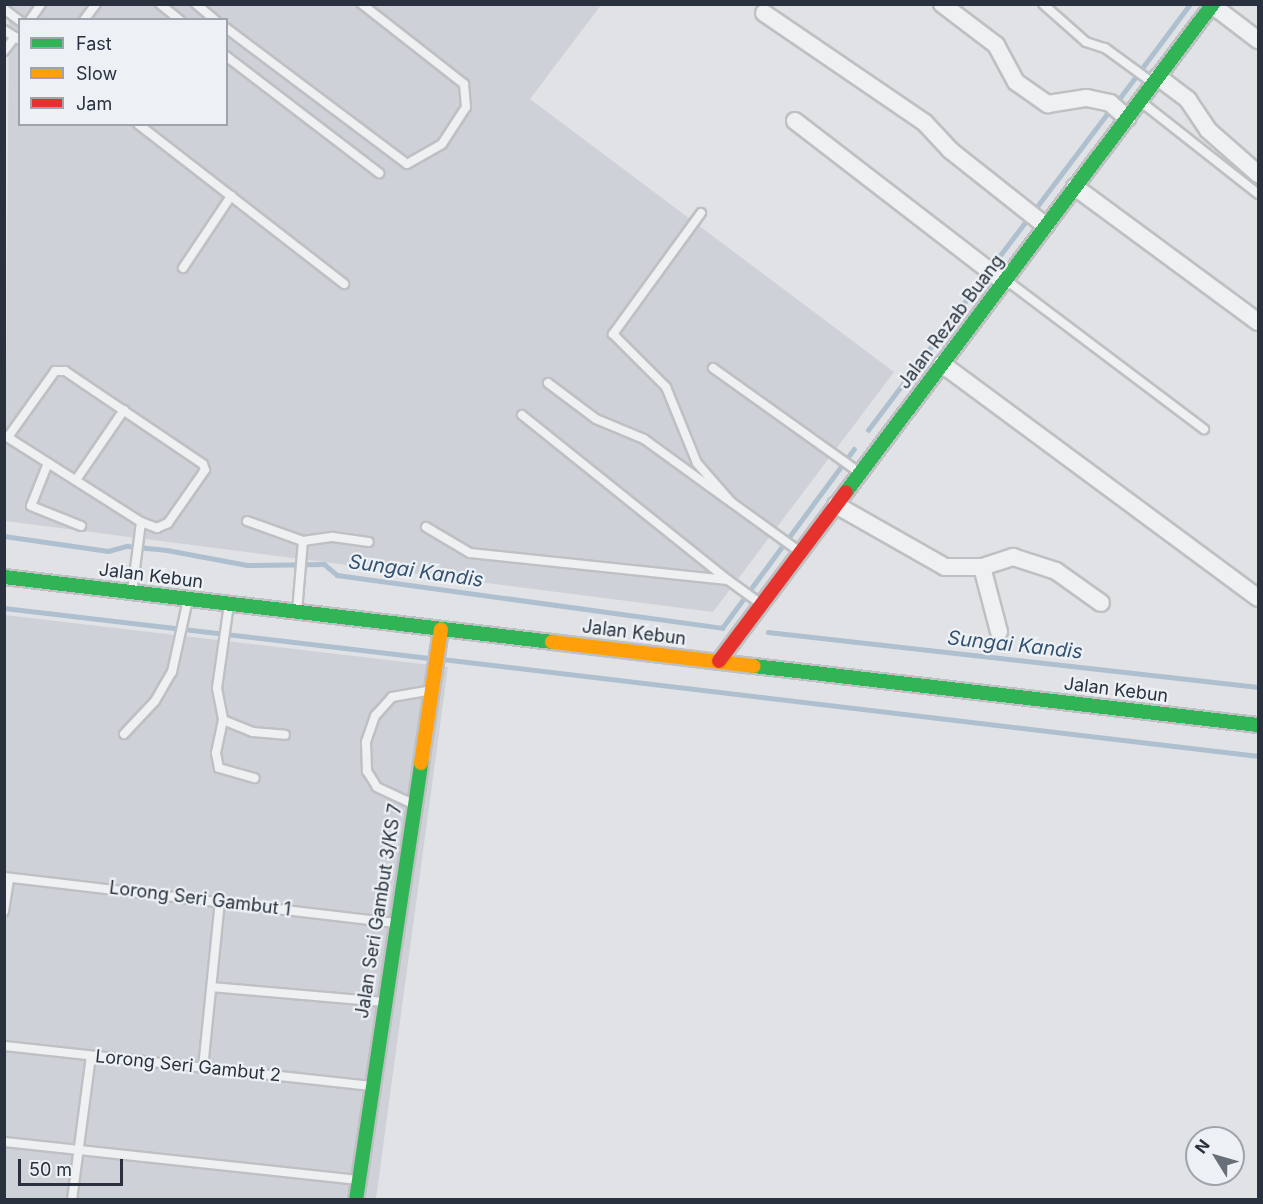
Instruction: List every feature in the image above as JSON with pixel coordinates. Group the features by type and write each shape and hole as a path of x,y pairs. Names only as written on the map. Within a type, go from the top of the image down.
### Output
{"street":[{"path":"942,4 996,45 1016,82 1048,104 1086,98 1120,111"},
{"path":"1212,5 1258,40"},
{"name":"Jalan Rezab Buang","path":"719,661 756,601 795,549 836,505 855,469 942,364 998,277 1075,187 1120,111 1140,101 1152,79 1212,5"},
{"path":"764,13 925,123 1042,223"},
{"path":"1152,79 1188,100 1208,129 1258,174"},
{"path":"795,121 998,277"},
{"path":"1075,187 1258,322"},
{"path":"942,364 1258,598"},
{"path":"836,505 945,567 982,567 1013,557 1056,571 1101,603"},
{"path":"982,567 999,632"},
{"name":"Jalan Kebun","path":"4,577 1258,725"},
{"name":"Jalan Seri Gambut 3/KS 7","path":"356,1200 383,1002 441,629"}],"lane":[{"path":"31,18 41,4"},
{"path":"86,18 96,4"},
{"path":"160,4 178,18"},
{"path":"196,4 214,18"},
{"path":"228,30 407,164 442,144 466,108 464,84 362,4"},
{"path":"1043,4 1086,42 1105,48 1152,79"},
{"path":"4,9 18,20"},
{"path":"4,30 17,39 4,51"},
{"path":"228,58 379,173"},
{"path":"1140,101 1258,194"},
{"path":"141,126 344,284"},
{"path":"183,268 231,196"},
{"path":"701,213 613,334 666,387 682,417 692,455 731,502"},
{"path":"998,277 1204,429"},
{"path":"713,368 855,469"},
{"path":"55,371 65,371 124,410 205,470 168,523 157,528 141,522 6,436 55,371"},
{"path":"548,383 596,419 644,439 795,549"},
{"path":"76,480 124,410"},
{"path":"522,415 756,601"},
{"path":"48,463 31,506 81,526"},
{"path":"247,521 303,541 333,537 369,542"},
{"path":"132,592 140,552 141,522"},
{"path":"426,527 470,553 728,580"},
{"path":"297,612 303,541"},
{"path":"124,734 172,672 188,599"},
{"path":"229,604 222,634 217,688 223,720 219,768 255,778"},
{"path":"414,804 377,786 367,771 366,742 375,716 392,697 432,690"},
{"path":"223,720 253,732 285,735"},
{"path":"4,911 7,877"},
{"name":"Lorong Seri Gambut 1","path":"7,877 220,900 395,923"},
{"path":"203,1068 220,900"},
{"path":"212,987 383,1002"},
{"name":"Lorong Seri Gambut 2","path":"4,1046 371,1086"},
{"path":"72,1200 91,1056"},
{"path":"4,1142 358,1180"}],"shaded area":[{"path":"9,4 601,5 530,99 894,372 713,612 5,521"},
{"path":"5,615 448,667 376,1199 5,1200"}],"waterway":[{"path":"1116,103 1190,4"},
{"path":"868,430 1111,109"},
{"name":"Sungai Kandis","path":"4,536 108,551 127,546 167,550 247,565 324,564 337,575 722,628 854,449"},
{"path":"4,608 431,658"},
{"name":"Sungai Kandis","path":"768,632 1258,687"},
{"path":"442,659 1258,756"}],"traffic: fast":[{"path":"846,492 1213,4"},
{"path":"4,577 552,642"},
{"path":"754,666 1258,725"},
{"path":"356,1200 421,763"}],"traffic: slow":[{"path":"421,763 441,629"},
{"path":"552,642 754,666"}],"traffic: jam":[{"path":"719,661 846,492"}]}
